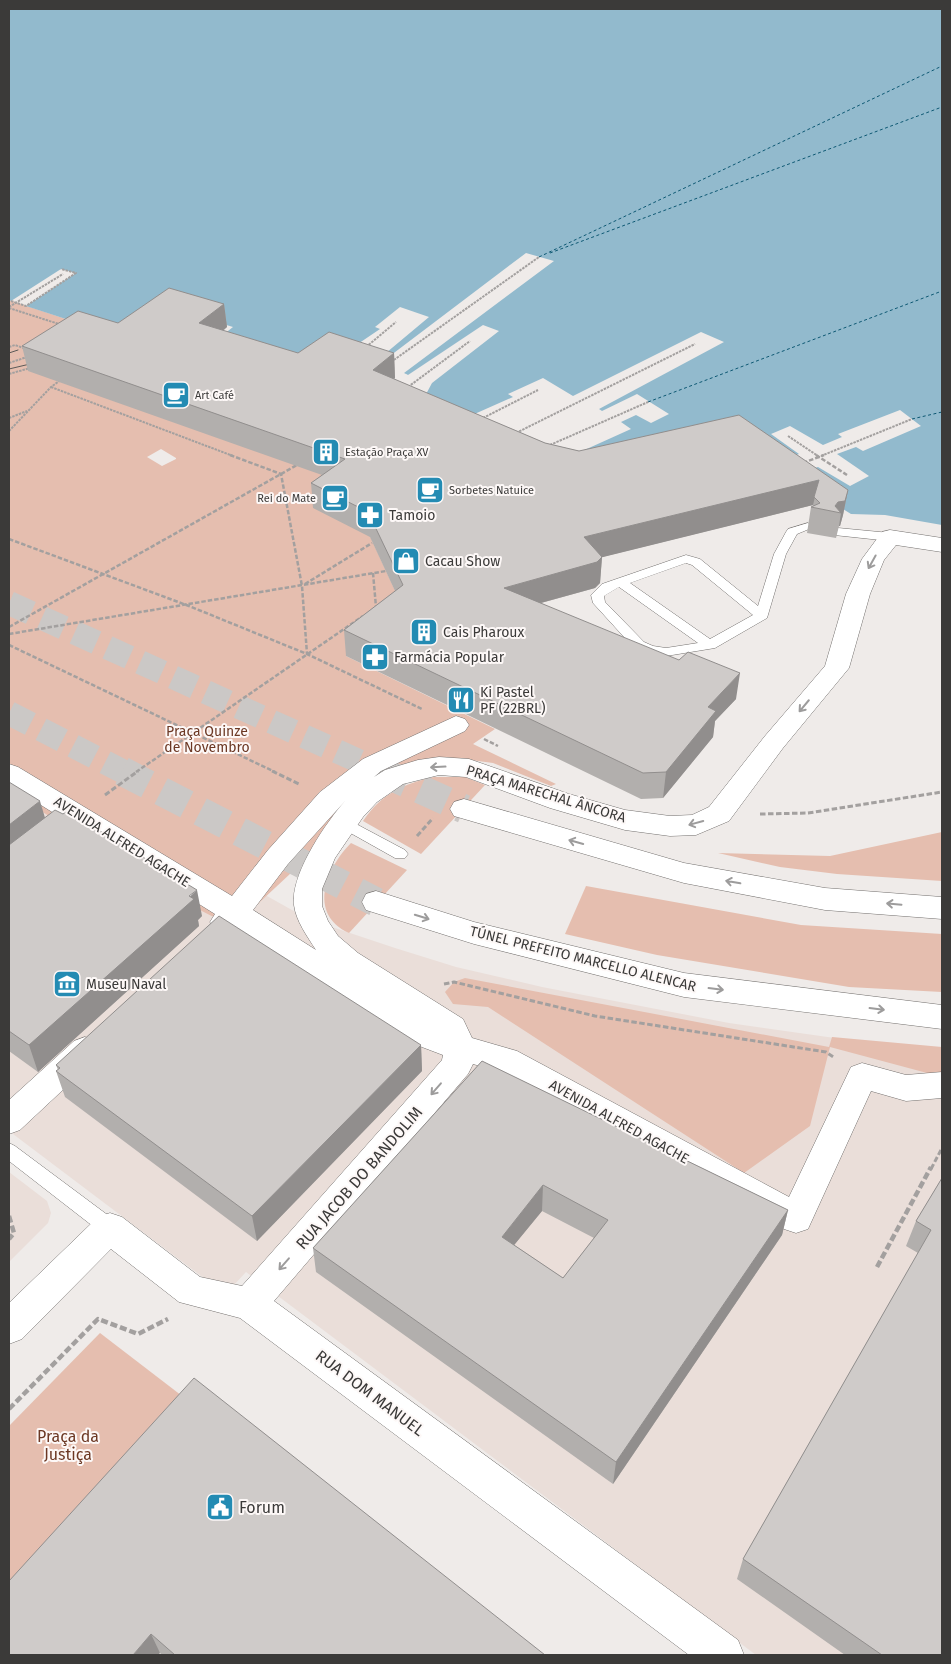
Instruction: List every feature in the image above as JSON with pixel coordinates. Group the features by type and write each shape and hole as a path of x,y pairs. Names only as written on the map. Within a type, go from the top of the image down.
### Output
{"main road":[{"path":"890,537 942,545"},
{"name":"PRAÇA MARECHAL ÂNCORA","path":"460,1048 452,1028 396,990 348,961 328,944 315,926 308,906 308,888 337,811 367,795 394,777 418,769 439,766 469,768 560,801 626,820 670,826 696,825 719,814 774,742 836,668 858,594 873,559 890,537"},
{"path":"221,925 278,857 337,811 372,765 456,725"},
{"name":"AVENIDA ALFRED AGACHE","path":"9,773 78,814 221,925 424,1035 460,1048 506,1060 796,1218 862,1076"},
{"path":"464,809 684,873 825,899 942,908"},
{"name":"TÚNEL PREFEITO MARCELLO ALENCAR","path":"376,902 474,933 684,985 942,1017"},
{"path":"9,1120 103,1033"},
{"name":"RUA JACOB DO BANDOLIM","path":"249,1304 457,1065 460,1048"},
{"path":"862,1076 906,1088 942,1085"},
{"path":"9,1327 110,1228"},
{"name":"RUA DOM MANUEL","path":"110,1228 191,1291 249,1304 723,1655"}],"lane":[{"path":"762,615 696,562 686,559 607,587 597,595 599,602 639,645 650,650 666,652 710,645 762,615 780,554 792,532 808,527"},
{"path":"838,532 890,537"},
{"path":"620,582 710,645"},
{"path":"337,811 400,854"},
{"name":"RUA DOM MANUEL","path":"9,1151 110,1228"}],"path":[{"path":"384,367 540,256"},
{"path":"11,301 26,306 76,273 61,269"},
{"path":"9,308 63,274"},
{"path":"9,308 64,325"},
{"path":"361,351 396,322"},
{"path":"406,389 470,341"},
{"path":"512,435 695,344"},
{"path":"9,347 15,345 32,351"},
{"path":"9,363 33,356"},
{"path":"9,374 32,368"},
{"path":"9,431 51,387 67,376"},
{"path":"51,387 281,474"},
{"path":"479,420 538,390"},
{"path":"542,449 648,402"},
{"path":"9,418 30,411"},
{"path":"794,466 912,419"},
{"path":"788,436 848,475"},
{"path":"9,627 103,572 297,465"},
{"path":"281,474 302,586 307,654"},
{"path":"9,539 103,572 307,654 456,725"},
{"path":"302,586 372,542"},
{"path":"9,634 189,606 386,571"},
{"path":"78,814 191,733 377,606 373,574"},
{"path":"9,645 191,733 337,811"},
{"path":"396,990 454,982 595,1016 826,1052 862,1076"},
{"path":"877,1267 942,1148"},
{"path":"9,1216 14,1233 9,1239"},
{"path":"9,1409 98,1319 129,1334 138,1335 158,1326 201,1293"}],"shaded area":[{"path":"9,752 308,919 395,948 456,967 542,987 729,1023 856,1041 942,1050 942,1655 756,1655 246,1272 234,1285 217,1288 9,1131"},
{"path":"9,1172 47,1201 51,1213 48,1223 9,1262"}],"green space":[{"name":"Praça Quinze de Novembro","path":"9,300 132,341 346,484 404,610 346,656 495,729 473,744 556,784 551,786 493,763 463,759 421,760 386,771 358,789 331,821 305,860 233,927 196,908 9,791","holes":["161,449 176,458 162,466 147,457"]},
{"path":"434,777 465,777 485,785 421,854 363,821 385,797 412,783"},
{"path":"942,832 942,881 837,874 780,867 718,853 830,856"},
{"path":"351,843 407,870 349,933 336,925 328,914 325,903 325,890 328,877 334,865"},
{"path":"586,886 801,925 942,934 942,992 849,987 657,955 565,934"},
{"path":"465,978 829,1047 832,1037 942,1047 942,1077 830,1047 810,1126 744,1173 488,1007 453,1004 445,992 454,982"},
{"name":"Praça da Justiça","path":"100,1333 186,1399 9,1594 9,1426"}],"water":[{"path":"9,9 942,9 942,525 885,515 851,514 830,501 617,460 417,411 431,383 384,367 300,376 209,346 233,327 174,309 127,339 26,306 76,273 61,269 11,301 9,300"}],"pier":[{"path":"526,253 554,261 404,373 408,375 483,325 499,331 432,383 417,411 415,410 428,385 343,354 380,329 375,327 400,307 429,317 374,363 378,365"},
{"path":"701,332 724,342 599,409 602,411 637,394 669,414 651,423 636,415 621,422 631,429 549,466 452,424 513,397 508,394 543,378 573,396"},
{"path":"900,410 921,426 863,451 856,447 837,454 869,476 850,486 818,467 791,476 777,462 799,454 771,434 790,426 823,445 842,437 838,434"}],"building":[{"path":"169,288 224,304 199,323 298,353 329,332 394,353 373,370 545,443 579,451 739,415 848,490 845,501 838,502 835,506 841,513 811,507 820,503 814,497 819,480 584,537 602,557 597,562 504,588 679,660 688,652 740,673 708,707 716,711 666,772 643,773 344,630 403,585 368,512 311,483 345,459 22,346 78,311 118,323"},
{"path":"9,782 40,801 9,825"},
{"name":"Museu Naval","path":"55,810 63,814 67,811 197,890 189,896 194,899 29,1045 9,1031 9,845"},
{"path":"219,916 421,1045 252,1216 56,1071 60,1068 56,1065"},
{"path":"482,1061 788,1210 616,1462 313,1248","holes":["543,1185 608,1220 563,1278 502,1237"]},
{"path":"942,1178 942,1655 882,1655 743,1559 931,1230 916,1221"},
{"name":"Forum","path":"194,1378 545,1655 175,1655 151,1634 133,1655 9,1655 9,1581"}],"ferry route":[{"path":"539,257 942,66"},
{"path":"550,253 942,107"},
{"path":"648,402 942,291"},
{"path":"912,419 942,412"}],"tunnel":[{"path":"9,603 383,772"},
{"path":"9,713 124,772"},
{"path":"122,771 376,902"},
{"path":"380,771 464,809"}],"tram line":[{"path":"9,353 18,350"},
{"path":"9,369 30,364"}],"place":[{"name":"Art Café","path":"176,395"},
{"name":"Estação Praça XV","path":"326,452"},
{"name":"Sorbetes Natuice","path":"430,490"},
{"name":"Rei do Mate","path":"335,498"},
{"name":"Tamoio","path":"370,515"},
{"name":"Cacau Show","path":"406,561"},
{"name":"Cais Pharoux","path":"424,632"},
{"name":"Farmácia Popular","path":"375,657"},
{"name":"Ki Pastel PF (22BRL)","path":"461,700"},
{"name":"Museu Naval","path":"67,984"},
{"name":"Forum","path":"220,1507"}]}
